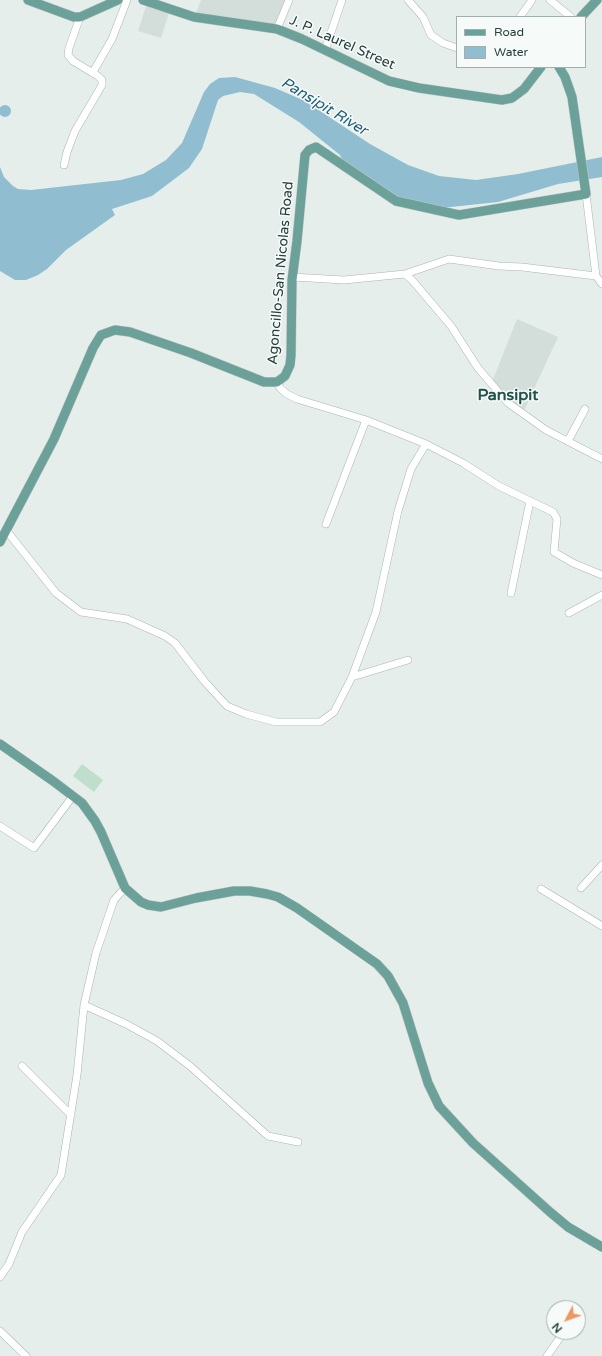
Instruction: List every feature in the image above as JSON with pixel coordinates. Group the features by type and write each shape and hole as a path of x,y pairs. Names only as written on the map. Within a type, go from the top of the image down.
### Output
{"main road":[{"path":"28,0 65,15 74,17 80,17 118,0"},
{"name":"J. P. Laurel Street","path":"143,0 194,17 277,30 302,39 388,81 419,88 502,100 512,98 524,89 540,68"},
{"path":"582,16 597,0"},
{"path":"560,68 572,97 586,194"},
{"name":"Agoncillo-San Nicolas Road","path":"0,542 54,439 101,335 115,330 130,332 191,353 264,382 277,382 285,376 290,365 292,335 292,277 305,156 309,150 316,147 396,201 458,214 586,194"},
{"path":"0,744 82,803 95,821 125,888 141,902 153,906 169,905 234,891 250,891 267,894 278,897 297,908 377,964 388,976 403,1003 428,1083 439,1106 473,1143 550,1212 568,1227 602,1247"}],"street":[{"path":"93,72 112,39 127,0"},
{"path":"277,30 289,0"},
{"path":"325,50 342,0"},
{"path":"408,0 424,17 431,35 443,43 456,48"},
{"path":"521,16 532,0"},
{"path":"550,0 571,16"},
{"path":"64,165 68,148 75,131 102,85 102,80 93,72 73,61 68,55 80,17"},
{"path":"586,194 596,276 602,284"},
{"path":"292,277 344,280 405,274 449,259 499,266 522,266 596,276"},
{"path":"405,274 412,280 451,326 478,368 508,403 546,430 568,440 602,459"},
{"path":"277,382 280,388 287,394 297,399 366,420 426,444 463,463 499,486 553,512 557,519 554,552 573,563 602,575"},
{"path":"568,440 584,409"},
{"path":"326,524 366,420"},
{"path":"6,530 56,593 81,612 128,620 165,636 175,643 204,682 227,706 246,714 276,722 320,722 334,712 352,677 376,612 400,504 411,469 426,444"},
{"path":"511,593 530,502"},
{"path":"569,613 602,595"},
{"path":"352,677 408,660"},
{"path":"0,826 34,848 73,796"},
{"path":"581,888 602,865"},
{"path":"0,1277 9,1264 22,1232 62,1175 77,1075 84,1005 96,953 114,900 125,888"},
{"path":"541,889 602,926"},
{"path":"84,1005 114,1018 158,1041 190,1066 268,1136 298,1142"},
{"path":"22,1066 70,1115"},
{"path":"0,1332 26,1356"},
{"path":"547,1356 558,1340"}],"shaded area":[{"path":"201,0 287,0 277,26 195,15"},
{"path":"146,6 169,13 161,38 138,31"},
{"path":"517,319 558,337 523,413 492,382"}],"green space":[{"path":"82,764 103,780 94,792 73,776"}],"water":[{"path":"235,77 275,88 305,101 370,144 408,165 439,176 476,180 518,174 602,157 602,177 558,184 498,202 451,207 415,207 390,198 344,164 340,155 299,122 254,94 240,92 223,96 218,100 202,149 189,168 152,196 112,209 115,215 66,250 47,269 38,275 26,280 15,280 0,271 0,167 4,177 13,186 18,189 31,190 121,180 143,174 166,160 182,143 204,92 210,84 219,78"},
{"path":"5,105 9,107 11,111 9,115 5,117 1,115 -1,111 1,107"}],"district":[{"name":"Pansipit","path":"508,396"}],"water label":[{"name":"Pansipit River","path":"324,107"}]}
